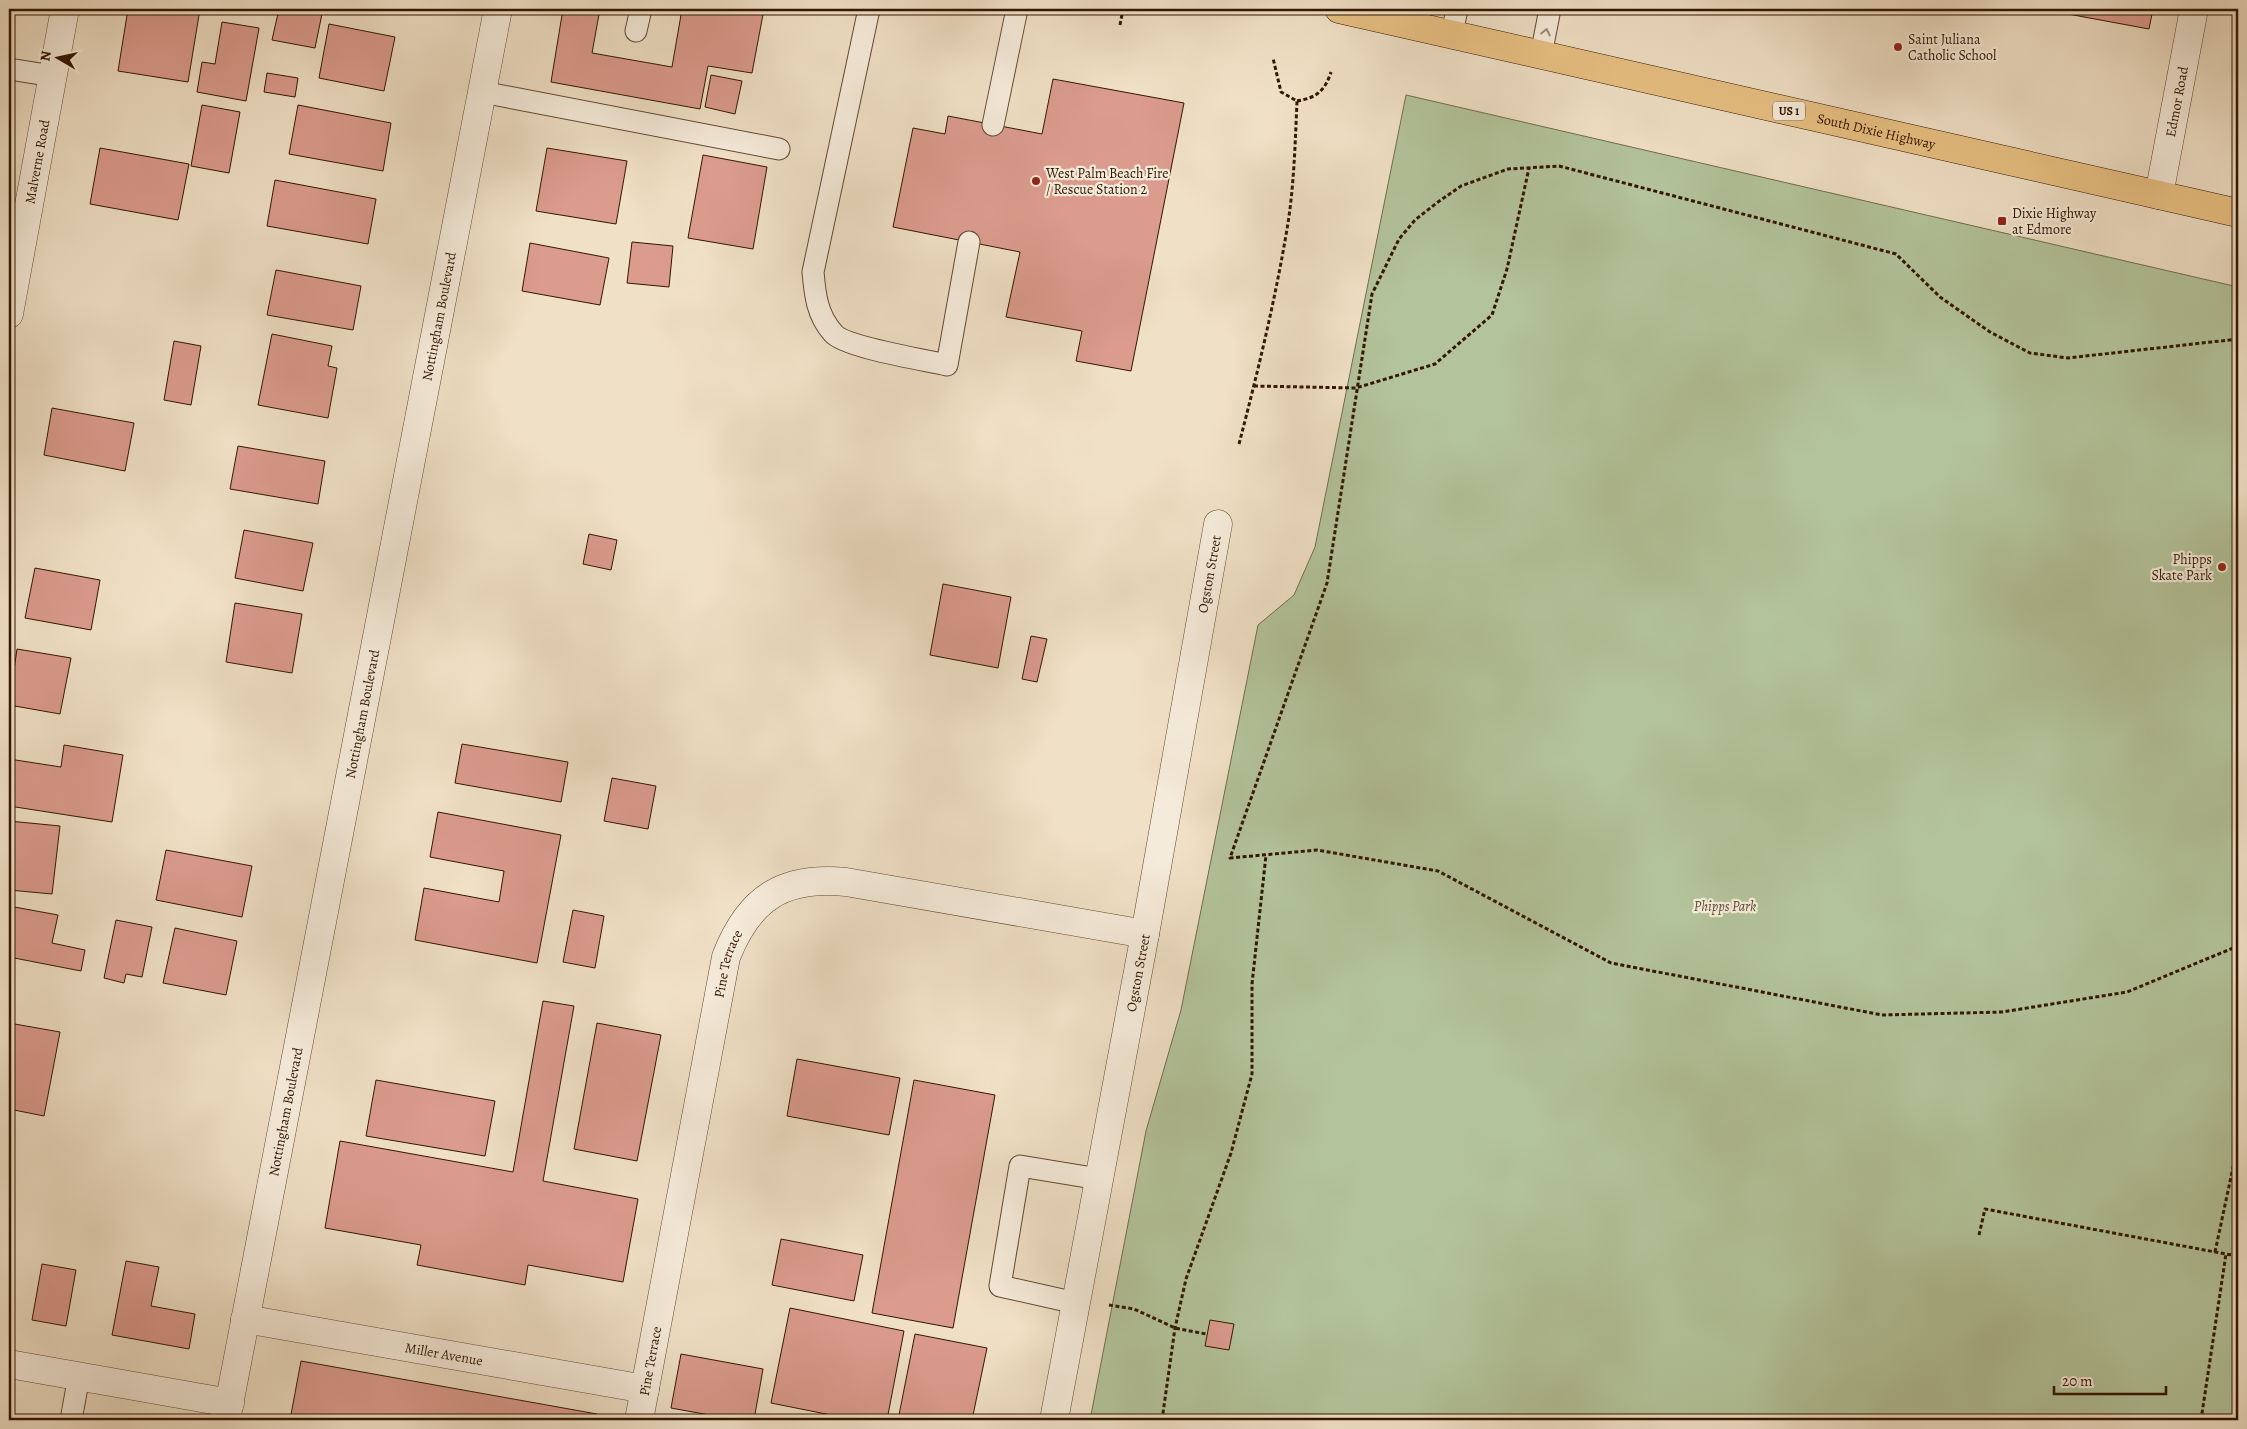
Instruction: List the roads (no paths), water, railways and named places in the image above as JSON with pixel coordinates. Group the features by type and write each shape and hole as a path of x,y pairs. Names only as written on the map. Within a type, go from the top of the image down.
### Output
{"main road":[{"name":"South Dixie Highway","path":"1339,9 1454,22 1541,55 2238,213"}],"street":[{"name":"Malverne Road","path":"9,314 65,9"},
{"name":"Nottingham Boulevard","path":"228,1412 498,9"},
{"name":"Edmor Road","path":"2159,195 2194,9"},
{"name":"Ogston Street","path":"1054,1420 1145,934 1218,524"},
{"name":"Pine Terrace","path":"639,1420 726,958 735,933 750,912 771,896 794,884 820,880 846,882 1145,934"},
{"name":"Miller Avenue","path":"245,1319 645,1389"},
{"path":"9,1364 79,1376 228,1412"}],"lane":[{"path":"636,31 641,9"},
{"path":"869,9 813,272 816,303 834,334 863,347 946,365 969,242"},
{"path":"993,124 1017,9"},
{"path":"1541,55 1550,9"},
{"path":"9,68 53,76"},
{"path":"482,92 779,149"},
{"path":"1076,1303 1000,1286 1020,1166 1099,1179"},
{"path":"71,1420 79,1376"}],"place":[{"name":"Saint Juliana Catholic School","path":"1898,47"},
{"name":"West Palm Beach Fire / Rescue Station 2","path":"1036,181"},
{"name":"Dixie Highway at Edmore","path":"2002,221"},
{"name":"Phipps Skate Park","path":"2222,567"}],"park label":[{"name":"Phipps Park","path":"1725,906"}]}
